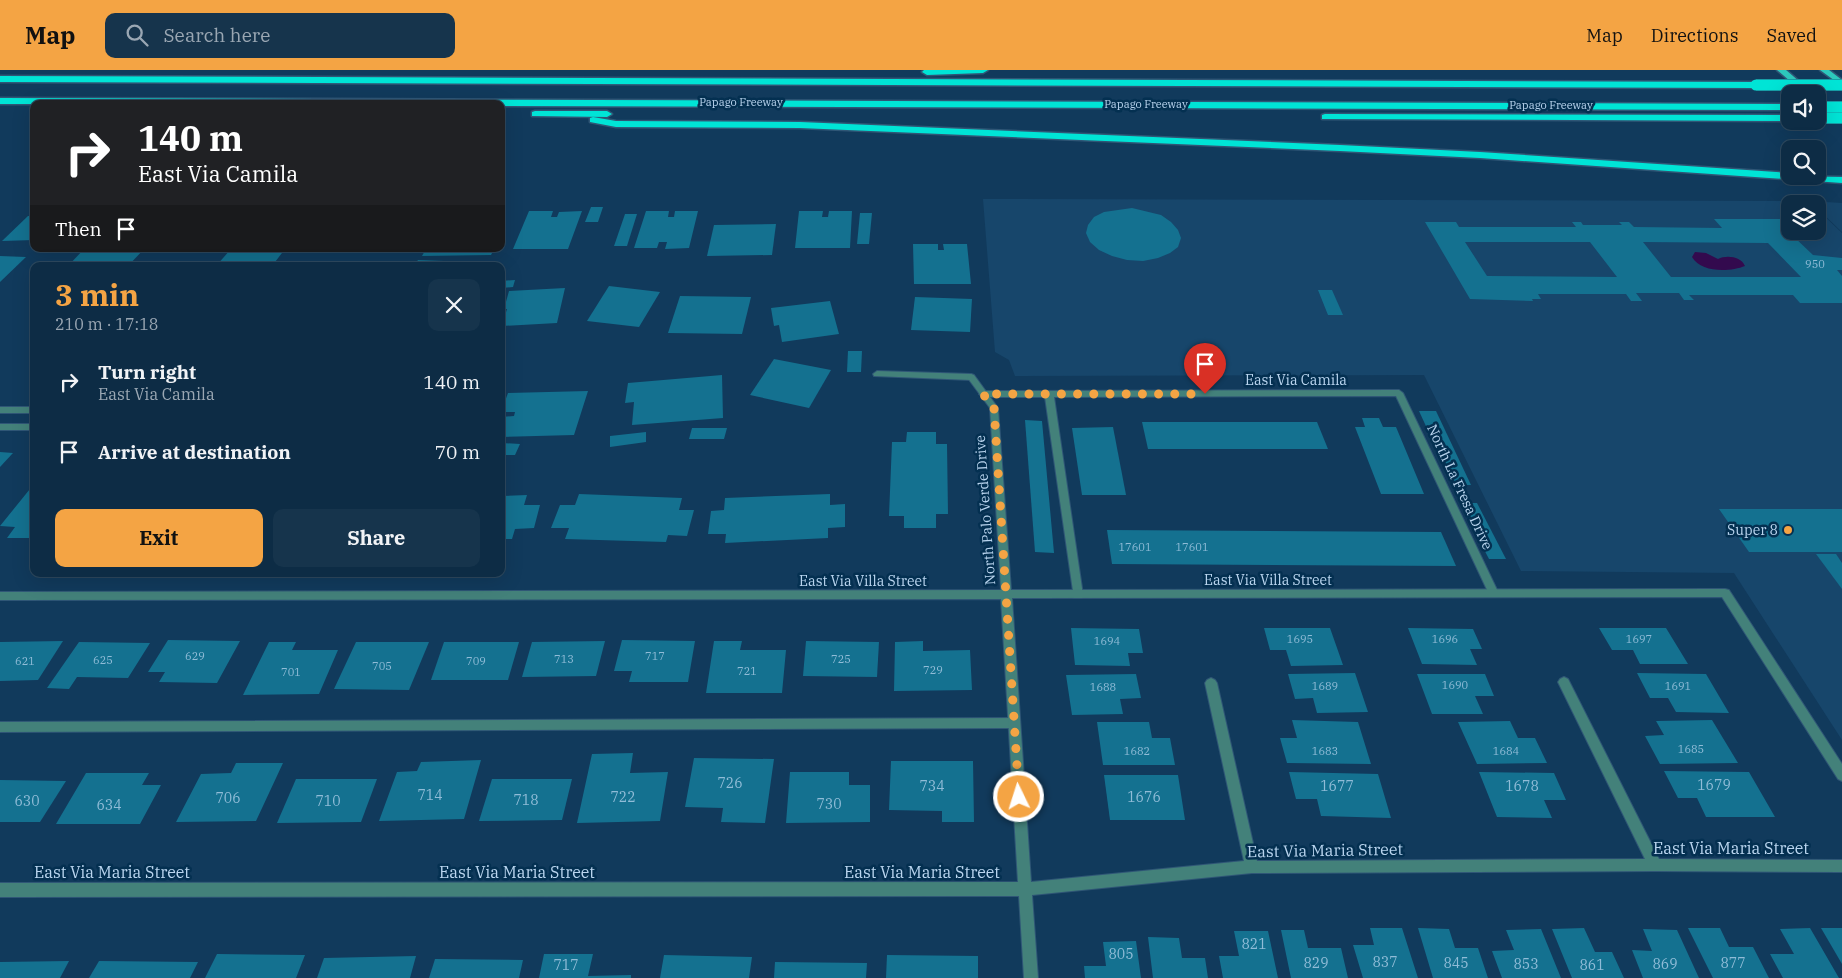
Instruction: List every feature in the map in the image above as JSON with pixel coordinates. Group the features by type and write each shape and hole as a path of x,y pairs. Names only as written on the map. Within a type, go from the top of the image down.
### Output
{"highway":[{"path":"784,81 910,72 983,70"},
{"name":"Papago Freeway","path":"0,79 1842,85"},
{"path":"0,101 30,101"},
{"path":"505,103 1781,107"},
{"path":"1826,107 1842,107"},
{"path":"0,111 30,111"},
{"name":"Papago Freeway","path":"521,114 808,115"},
{"path":"560,114 616,124 800,125 1340,148 1480,155 1842,180"},
{"name":"Papago Freeway","path":"1314,117 1781,118"},
{"path":"1826,118 1842,119"}],"main road":[{"path":"1781,70 1799,85"},
{"path":"1824,70 1842,85"},
{"path":"1826,106 1842,119"}],"street":[{"name":"North Palo Verde Drive","path":"877,374 971,377 994,408 1031,978"},
{"name":"East Via Camila","path":"983,394 1399,394"},
{"path":"1049,394 1078,595"},
{"name":"North La Fresa Drive","path":"1399,394 1494,594"},
{"path":"0,410 30,410"},
{"path":"0,427 30,427"},
{"name":"East Via Villa Street","path":"0,596 1006,596 1725,593 1842,775"},
{"path":"1564,682 1655,864"},
{"path":"1211,683 1252,867"},
{"path":"0,727 1014,723"},
{"name":"East Via Maria Street","path":"0,890 1025,889 1091,881 1252,867 1655,864 1842,866"}],"shaded area":[{"path":"983,199 1781,201 1781,240 1826,240 1826,218 1842,233 1842,740 1734,573 1521,571 1424,375 1015,376 1009,360 995,352"},
{"path":"1826,202 1842,203 1842,232 1826,217"},
{"path":"1695,252 1706,253 1718,259 1725,257 1737,258 1745,266 1716,270 1696,262 1692,257"}],"building":[{"path":"591,207 603,207 598,222 585,222"},
{"path":"1132,208 1161,215 1171,222 1178,230 1181,238 1178,247 1158,258 1143,261 1127,260 1112,256 1099,250 1090,242 1086,233 1088,225 1094,217 1104,212"},
{"path":"529,211 553,211 551,217 557,217 559,212 582,211 568,249 513,249"},
{"path":"646,211 669,211 668,217 674,217 675,211 698,211 689,248 665,249 667,242 659,242 657,248 634,248"},
{"path":"799,211 823,211 822,217 828,217 829,211 852,211 850,248 795,248"},
{"path":"860,213 872,213 869,244 857,244"},
{"path":"625,214 637,214 627,246 614,246"},
{"path":"28,216 30,216 30,240 2,241"},
{"path":"1714,219 1781,219 1781,240 1797,240 1813,255 1842,258 1842,270 1837,270 1842,276 1842,303 1800,303 1793,295 1689,295 1694,300 1684,300 1679,293 1636,293 1642,301 1631,301 1626,294 1538,294 1541,299 1532,299 1533,301 1470,299 1425,222 1456,222 1459,227 1576,227 1572,222 1581,222 1583,225 1622,225 1619,222 1629,222 1634,227 1722,228","holes":["1465,242 1590,242 1617,277 1487,276","1643,242 1768,243 1801,277 1671,277"]},
{"path":"776,224 772,255 707,256 714,225"},
{"path":"913,244 938,244 938,250 944,250 943,244 967,244 971,284 914,284"},
{"path":"81,252 141,252 132,262 72,262"},
{"path":"228,252 283,252 275,262 220,262"},
{"path":"424,252 492,252 491,255 422,256"},
{"path":"0,256 26,257 0,282"},
{"path":"418,260 444,261 443,262 417,262"},
{"path":"515,280 513,287 505,288 505,281"},
{"path":"609,286 660,292 639,327 587,321"},
{"path":"565,288 557,323 505,326 507,309 505,309 505,305 509,291"},
{"path":"1318,290 1332,290 1343,315 1328,315"},
{"path":"680,296 751,297 742,334 668,333"},
{"path":"915,297 972,299 970,332 911,330"},
{"path":"830,301 839,334 782,342 779,325 774,326 771,308"},
{"path":"848,351 862,351 861,372 847,372"},
{"path":"774,359 831,370 809,408 750,395"},
{"path":"722,375 723,418 632,425 634,402 625,403 628,383"},
{"path":"588,391 574,435 505,437 505,417 514,416 515,412 505,412 505,401 508,393"},
{"path":"1419,411 1436,411 1471,485 1453,485"},
{"path":"1362,418 1379,418 1383,427 1396,427 1424,494 1381,494 1355,427 1365,427"},
{"path":"1025,420 1042,421 1054,553 1035,552"},
{"path":"1142,422 1317,422 1328,449 1148,449"},
{"path":"1113,427 1126,495 1082,495 1072,428"},
{"path":"692,428 727,428 724,439 689,439"},
{"path":"646,432 646,442 610,447 610,436"},
{"path":"907,432 936,432 936,444 947,444 948,514 936,514 936,528 904,528 904,516 889,516 892,442 906,442"},
{"path":"505,443 520,444 515,455 505,455"},
{"path":"0,452 13,453 0,467"},
{"path":"30,489 30,538 7,538 15,527 0,526"},
{"path":"579,494 682,498 679,510 694,510 687,536 668,535 666,542 565,539 569,528 551,528 560,505 575,505"},
{"path":"830,494 830,505 845,504 845,527 828,528 828,538 725,543 726,534 708,534 711,511 724,510 725,498"},
{"path":"527,495 524,505 540,505 534,528 515,529 512,539 505,539 505,496"},
{"path":"1460,503 1477,503 1506,559 1489,559"},
{"name":"Super 8","path":"1719,509 1842,509 1842,552 1749,552"},
{"path":"1107,530 1441,532 1456,566 1112,564"},
{"path":"1816,554 1836,554 1842,563 1842,589"},
{"path":"1071,628 1139,629 1143,653 1128,653 1130,666 1075,665"},
{"path":"1264,628 1330,628 1343,665 1291,666 1286,650 1270,650"},
{"path":"1408,628 1473,629 1482,649 1470,649 1477,665 1422,664"},
{"path":"1599,628 1666,628 1688,664 1640,664 1633,650 1612,650"},
{"path":"168,640 240,641 217,683 159,682 165,672 148,672"},
{"path":"622,640 695,641 688,682 629,682 632,671 614,671"},
{"path":"63,641 38,680 0,681 0,642"},
{"path":"605,641 596,676 522,677 532,642"},
{"path":"714,641 742,641 740,650 786,650 782,693 706,693"},
{"path":"806,641 879,642 877,677 803,676"},
{"path":"923,641 923,651 970,650 972,690 894,691 895,642"},
{"path":"79,642 150,643 128,678 77,677 69,689 47,688"},
{"path":"269,642 296,642 292,650 338,650 319,694 243,695"},
{"path":"356,642 429,642 409,690 334,689"},
{"path":"444,642 519,642 508,680 431,680"},
{"path":"1355,673 1368,712 1317,713 1313,698 1295,699 1288,674"},
{"path":"1637,673 1706,674 1729,713 1676,712 1668,698 1650,698"},
{"path":"1136,674 1141,698 1120,699 1123,714 1072,715 1066,675"},
{"path":"1417,674 1485,674 1494,696 1475,696 1483,714 1432,714"},
{"path":"1292,720 1358,722 1371,764 1287,763 1280,738 1297,738"},
{"path":"1712,720 1738,763 1660,764 1645,736 1664,735 1656,721"},
{"path":"1510,721 1518,738 1535,738 1547,763 1477,764 1458,722"},
{"path":"1097,722 1149,722 1152,738 1170,738 1175,765 1103,765"},
{"path":"633,753 630,773 668,772 660,821 577,823 592,754"},
{"path":"694,758 774,759 765,823 721,822 723,808 685,807"},
{"path":"481,760 464,819 379,821 397,772 417,771 421,762"},
{"path":"891,761 973,761 974,822 942,822 942,811 889,810"},
{"path":"236,763 283,763 256,821 176,822 201,774 231,773"},
{"path":"1664,771 1749,772 1775,817 1706,817 1697,798 1678,798"},
{"path":"790,772 849,772 849,785 870,785 870,822 786,823"},
{"path":"1289,772 1378,774 1391,818 1321,816 1317,799 1296,799"},
{"path":"1479,772 1554,773 1566,800 1544,800 1552,818 1497,817"},
{"path":"86,773 149,773 142,785 161,785 140,824 56,824"},
{"path":"1104,775 1178,775 1185,820 1110,820"},
{"path":"296,779 377,779 361,822 277,823"},
{"path":"492,779 572,779 562,820 479,821"},
{"path":"0,780 66,781 40,822 0,822"},
{"path":"1370,928 1402,928 1418,978 1363,978 1353,945 1374,945"},
{"path":"1418,928 1449,929 1455,948 1478,948 1488,978 1433,978"},
{"path":"1584,928 1595,952 1612,952 1624,978 1572,978 1552,929"},
{"path":"1688,928 1720,928 1729,947 1753,947 1769,978 1713,978"},
{"path":"1810,928 1839,978 1783,978 1770,954 1794,954 1780,929"},
{"path":"1821,928 1842,928 1842,964"},
{"path":"1541,929 1561,978 1502,978 1492,951 1514,950 1506,930"},
{"path":"1643,929 1677,930 1699,978 1643,978 1632,950 1652,951"},
{"path":"1281,930 1304,930 1308,948 1341,948 1348,978 1291,978"},
{"path":"1234,931 1268,931 1278,978 1223,978 1219,956 1239,956"},
{"path":"1148,937 1179,938 1182,958 1205,958 1208,978 1153,978"},
{"path":"1136,941 1141,978 1085,978 1084,966 1106,966 1103,942"},
{"path":"217,954 305,955 296,978 205,978"},
{"path":"544,954 593,954 588,976 631,975 631,978 539,978"},
{"path":"664,955 752,957 749,978 660,978"},
{"path":"887,955 978,956 978,978 886,978"},
{"path":"416,956 410,978 317,978 324,958"},
{"path":"435,959 523,960 519,978 429,978"},
{"path":"69,961 60,978 0,978 0,962"},
{"path":"99,961 198,962 190,978 89,978"},
{"path":"775,962 867,963 866,978 774,978"}],"place":[{"name":"Super 8","path":"1788,530"}],"route":[{"path":"1019,797 994,408 983,394 1205,394"}]}
